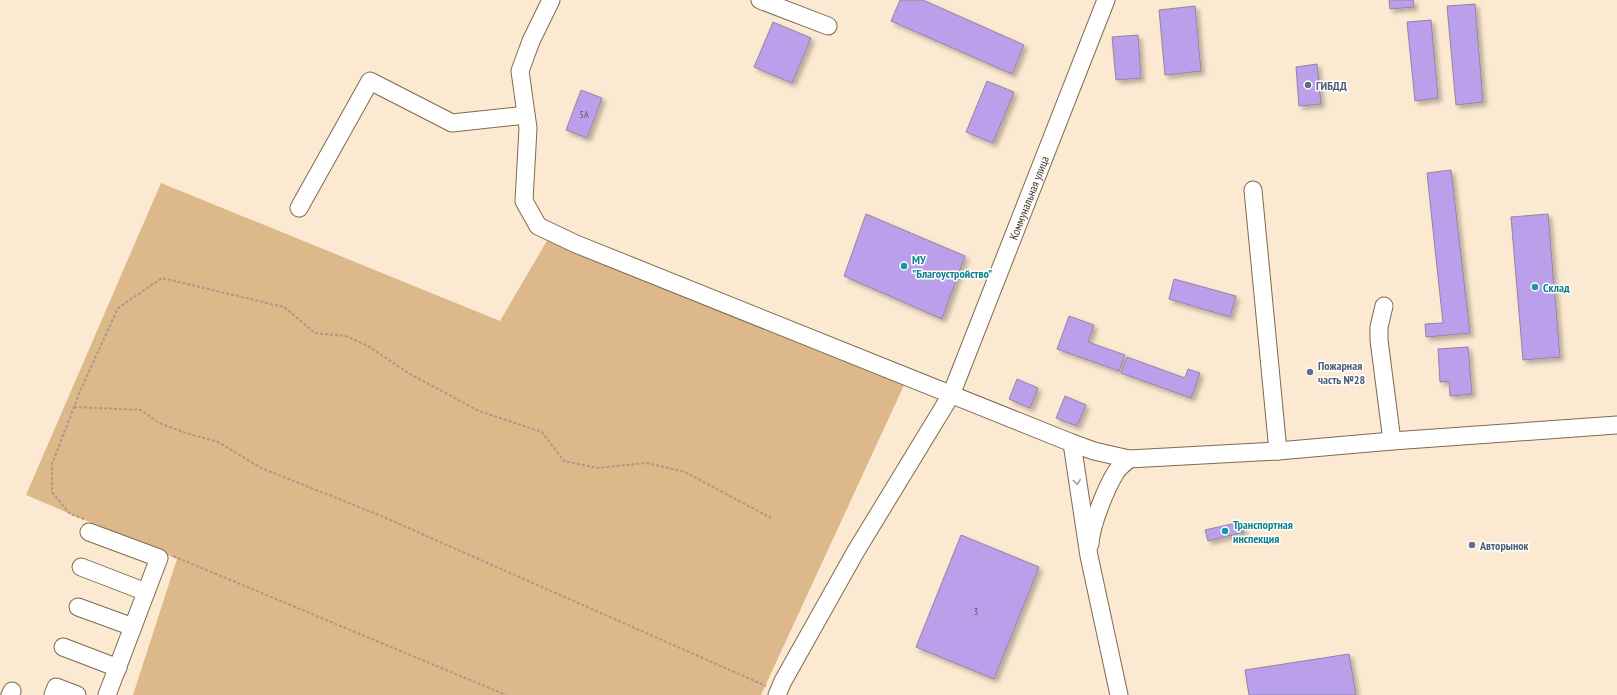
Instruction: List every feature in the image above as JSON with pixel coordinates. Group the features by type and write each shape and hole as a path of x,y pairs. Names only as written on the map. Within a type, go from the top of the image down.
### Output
{"street":[{"path":"551,0 531,42 520,71 528,128 524,201 538,226 576,244 951,395 1094,451 1129,458 1278,451 1392,441 1617,425"},
{"name":"Коммунальная улица","path":"777,693 856,551 951,395 1106,0"},
{"path":"767,1 828,26"},
{"path":"299,208 370,81 452,123 526,115"},
{"path":"1252,190 1278,451"},
{"path":"1384,306 1379,327 1379,340 1392,441"},
{"path":"1072,443 1089,556 1119,695"},
{"path":"1089,556 1092,528 1111,481 1117,471 1129,458"},
{"path":"87,526 159,558 107,695"},
{"path":"81,567 146,592"},
{"path":"78,607 133,627"},
{"path":"63,647 118,668"},
{"path":"53,695 56,687 77,695"}],"path":[{"path":"87,526 70,514 52,492 52,464 74,407 118,308 162,278 284,307 315,333 346,336 368,346 410,374 479,411 542,432 564,461 598,468 647,463 685,472 771,518"},
{"path":"74,407 142,410 159,423 186,434 218,442 261,468 379,516 777,693"},
{"path":"169,554 506,695"}],"shaded area":[{"path":"161,183 500,321 548,239 905,383 761,695 133,695 177,559 26,495"}],"building":[{"path":"900,0 923,0 1024,45 1012,74 891,21"},
{"path":"1389,0 1413,0 1414,7 1390,9"},
{"path":"1475,4 1483,102 1456,105 1447,6"},
{"path":"1195,6 1201,71 1165,75 1159,10"},
{"path":"1431,20 1438,98 1415,101 1407,22"},
{"path":"773,22 811,38 792,83 754,67"},
{"path":"1138,35 1141,78 1116,80 1112,37"},
{"name":"ГИБДД","path":"1317,64 1321,104 1299,106 1296,67"},
{"path":"987,81 1014,92 993,143 966,132"},
{"path":"581,90 602,98 587,138 566,130"},
{"path":"1451,170 1470,333 1426,337 1425,324 1443,323 1427,173"},
{"name":"МУ \"Благоустройство\"","path":"866,214 965,256 942,319 844,276"},
{"name":"Склад","path":"1548,214 1560,357 1523,360 1511,217"},
{"path":"1174,279 1236,296 1230,317 1169,299"},
{"path":"1069,316 1094,325 1088,342 1125,355 1119,371 1057,349"},
{"path":"1468,347 1472,394 1450,396 1449,381 1440,382 1438,349"},
{"path":"1127,357 1185,378 1188,369 1200,373 1191,398 1121,373"},
{"path":"1017,379 1038,388 1030,408 1009,399"},
{"path":"1065,396 1086,405 1077,426 1056,418"},
{"name":"Транспортная инспекция","path":"1240,522 1244,532 1208,541 1205,530"},
{"path":"961,535 1039,567 994,679 916,647"},
{"path":"1349,654 1356,695 1249,695 1245,670"}],"place":[{"name":"ГИБДД","path":"1308,85"},
{"name":"МУ \"Благоустройство\"","path":"904,266"},
{"name":"Склад","path":"1535,287"},
{"name":"Пожарная часть №28","path":"1310,372"},
{"name":"Транспортная инспекция","path":"1225,531"},
{"name":"Авторынок","path":"1472,545"}]}
